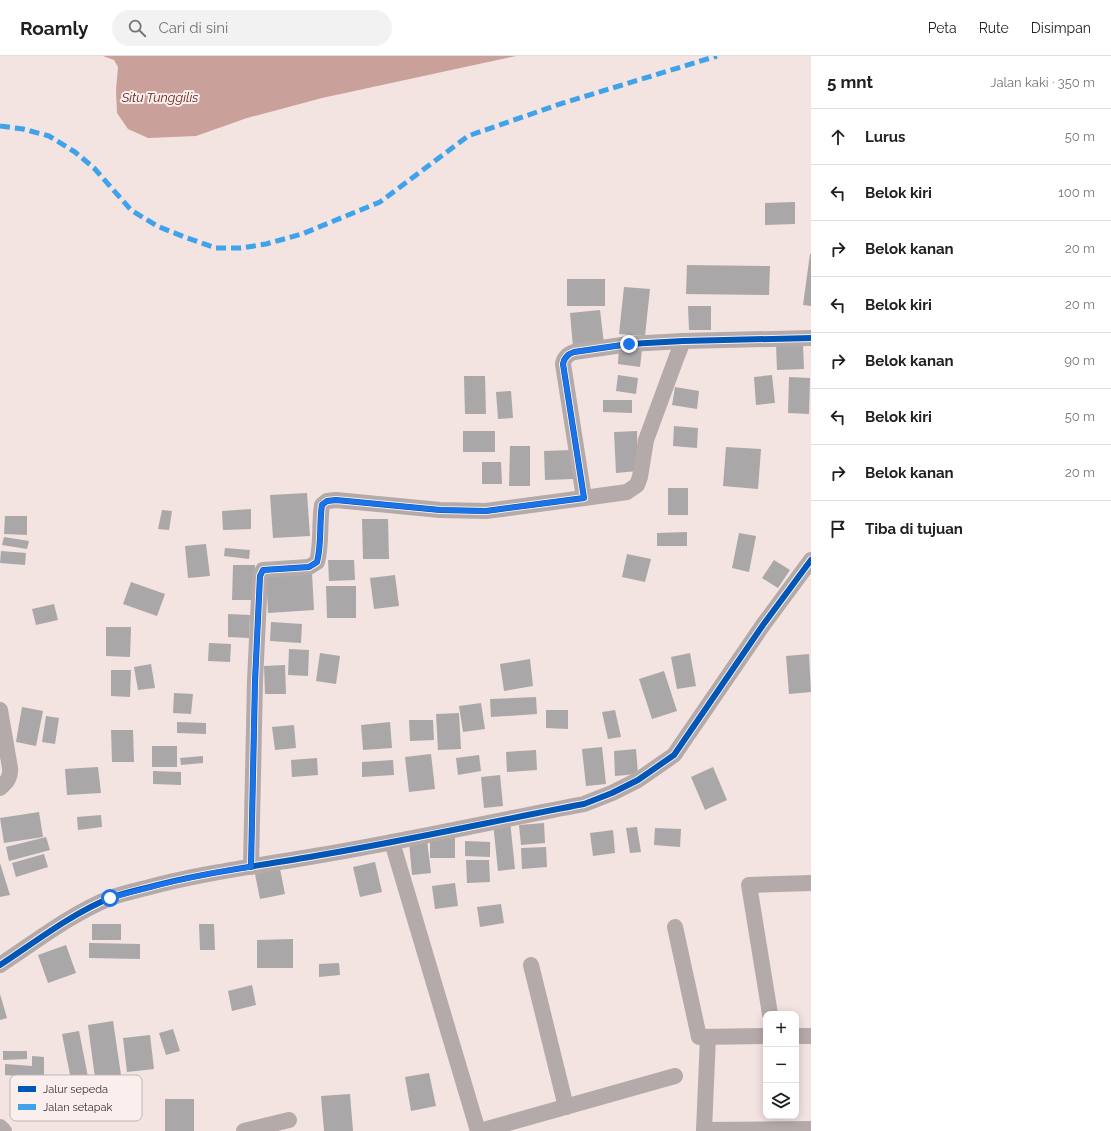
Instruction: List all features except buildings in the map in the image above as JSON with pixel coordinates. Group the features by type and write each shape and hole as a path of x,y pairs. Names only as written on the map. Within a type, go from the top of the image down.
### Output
{"street":[{"path":"584,498 563,364 564,359 570,353 629,344 683,341 811,338"},
{"path":"251,867 255,681 259,584 261,572 263,570 272,569 309,567 317,562 320,551 320,514 322,504 327,501 336,500 440,510 486,511 627,492 637,485 640,478 646,440 683,341"},
{"path":"0,965 39,940 63,922 110,898 178,880 216,872 392,842 584,804 612,793 638,780 674,755 763,625 811,560"},
{"path":"0,710 10,775 6,784 0,788"},
{"path":"392,842 479,1131 675,1076"},
{"path":"770,1011 749,885 811,883"},
{"path":"675,927 698,1037 763,1036"},
{"path":"531,965 566,1107"},
{"path":"799,1036 811,1036"},
{"path":"708,1037 704,1130 811,1129"},
{"path":"244,1131 289,1120"},
{"path":"0,1127 4,1131"}],"water":[{"name":"Situ Tunggilis","path":"103,56 516,56 322,98 247,118 196,136 148,138 128,129 117,113 116,90 118,67 114,60"}],"marked path":[{"path":"0,126 23,129 49,136 75,152 94,168 131,210 157,226 216,248 241,248 266,244 302,234 380,202 468,136 560,104 717,56"}],"cycle path":[{"path":"251,867 255,681 260,576 263,570 309,567 317,562 322,505 327,501 336,500 440,510 486,511 584,498 563,364 568,355 574,352 629,344 683,341 811,338"},
{"path":"0,965 81,912 110,898 123,894 209,874 382,844 584,804 612,793 638,780 674,755 763,625 811,560"}],"route":[{"path":"110,898 171,881 251,867 255,681 260,576 263,570 309,567 317,562 320,551 320,514 322,504 327,501 336,500 440,510 486,511 584,498 570,414 563,364 564,359 570,353 574,352 629,344"}]}
